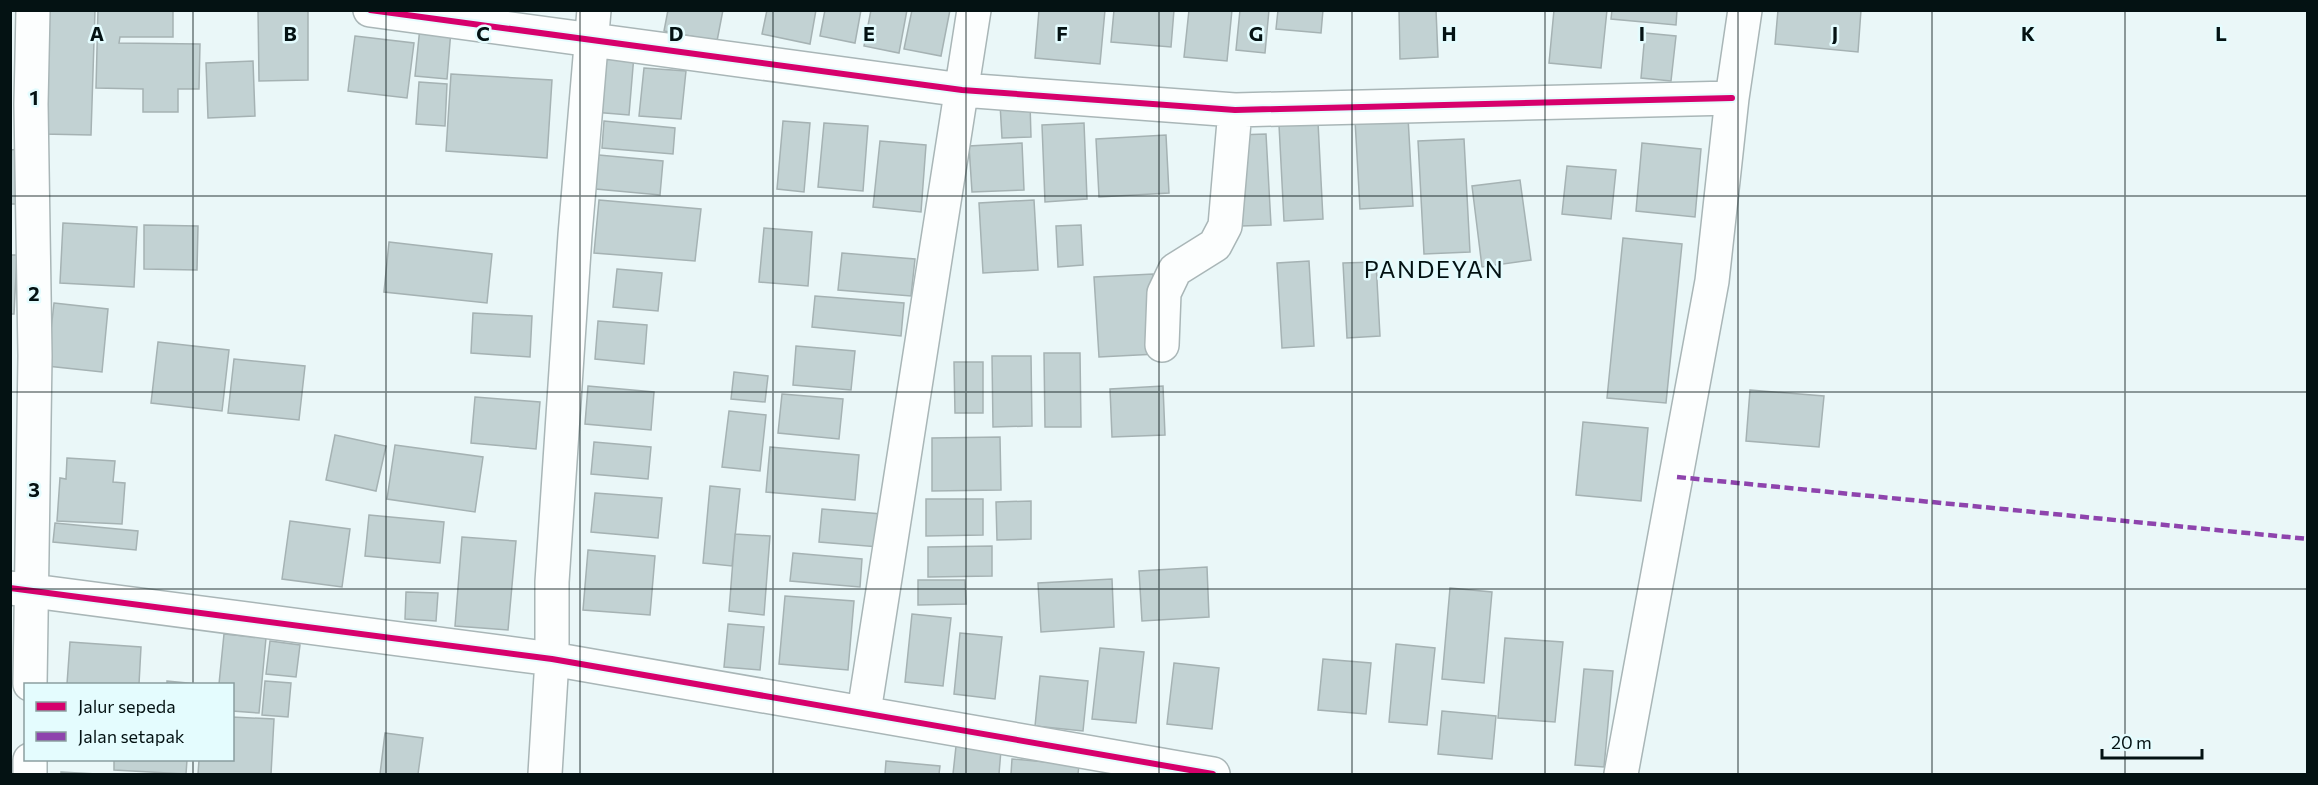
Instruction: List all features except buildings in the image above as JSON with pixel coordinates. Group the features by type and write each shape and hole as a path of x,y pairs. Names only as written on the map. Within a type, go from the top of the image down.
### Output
{"street":[{"path":"30,683 20,589 34,356 21,104 33,10"},
{"path":"370,10 593,26 962,90 1235,110 1732,98"},
{"path":"864,712 974,10"},
{"path":"1621,774 1712,281 1732,98 1745,10"},
{"path":"545,774 552,659 552,582 574,235 593,26"},
{"path":"1162,345 1164,293 1174,270 1215,245 1225,226 1235,110"},
{"path":"20,589 552,659 1213,774"}],"marked path":[{"path":"1677,477 2308,539"}],"cycle path":[{"path":"370,10 962,90 1235,110 1732,98"},
{"path":"10,588 552,659 1213,774"}],"district":[{"name":"PANDEYAN","path":"1434,270"}]}
